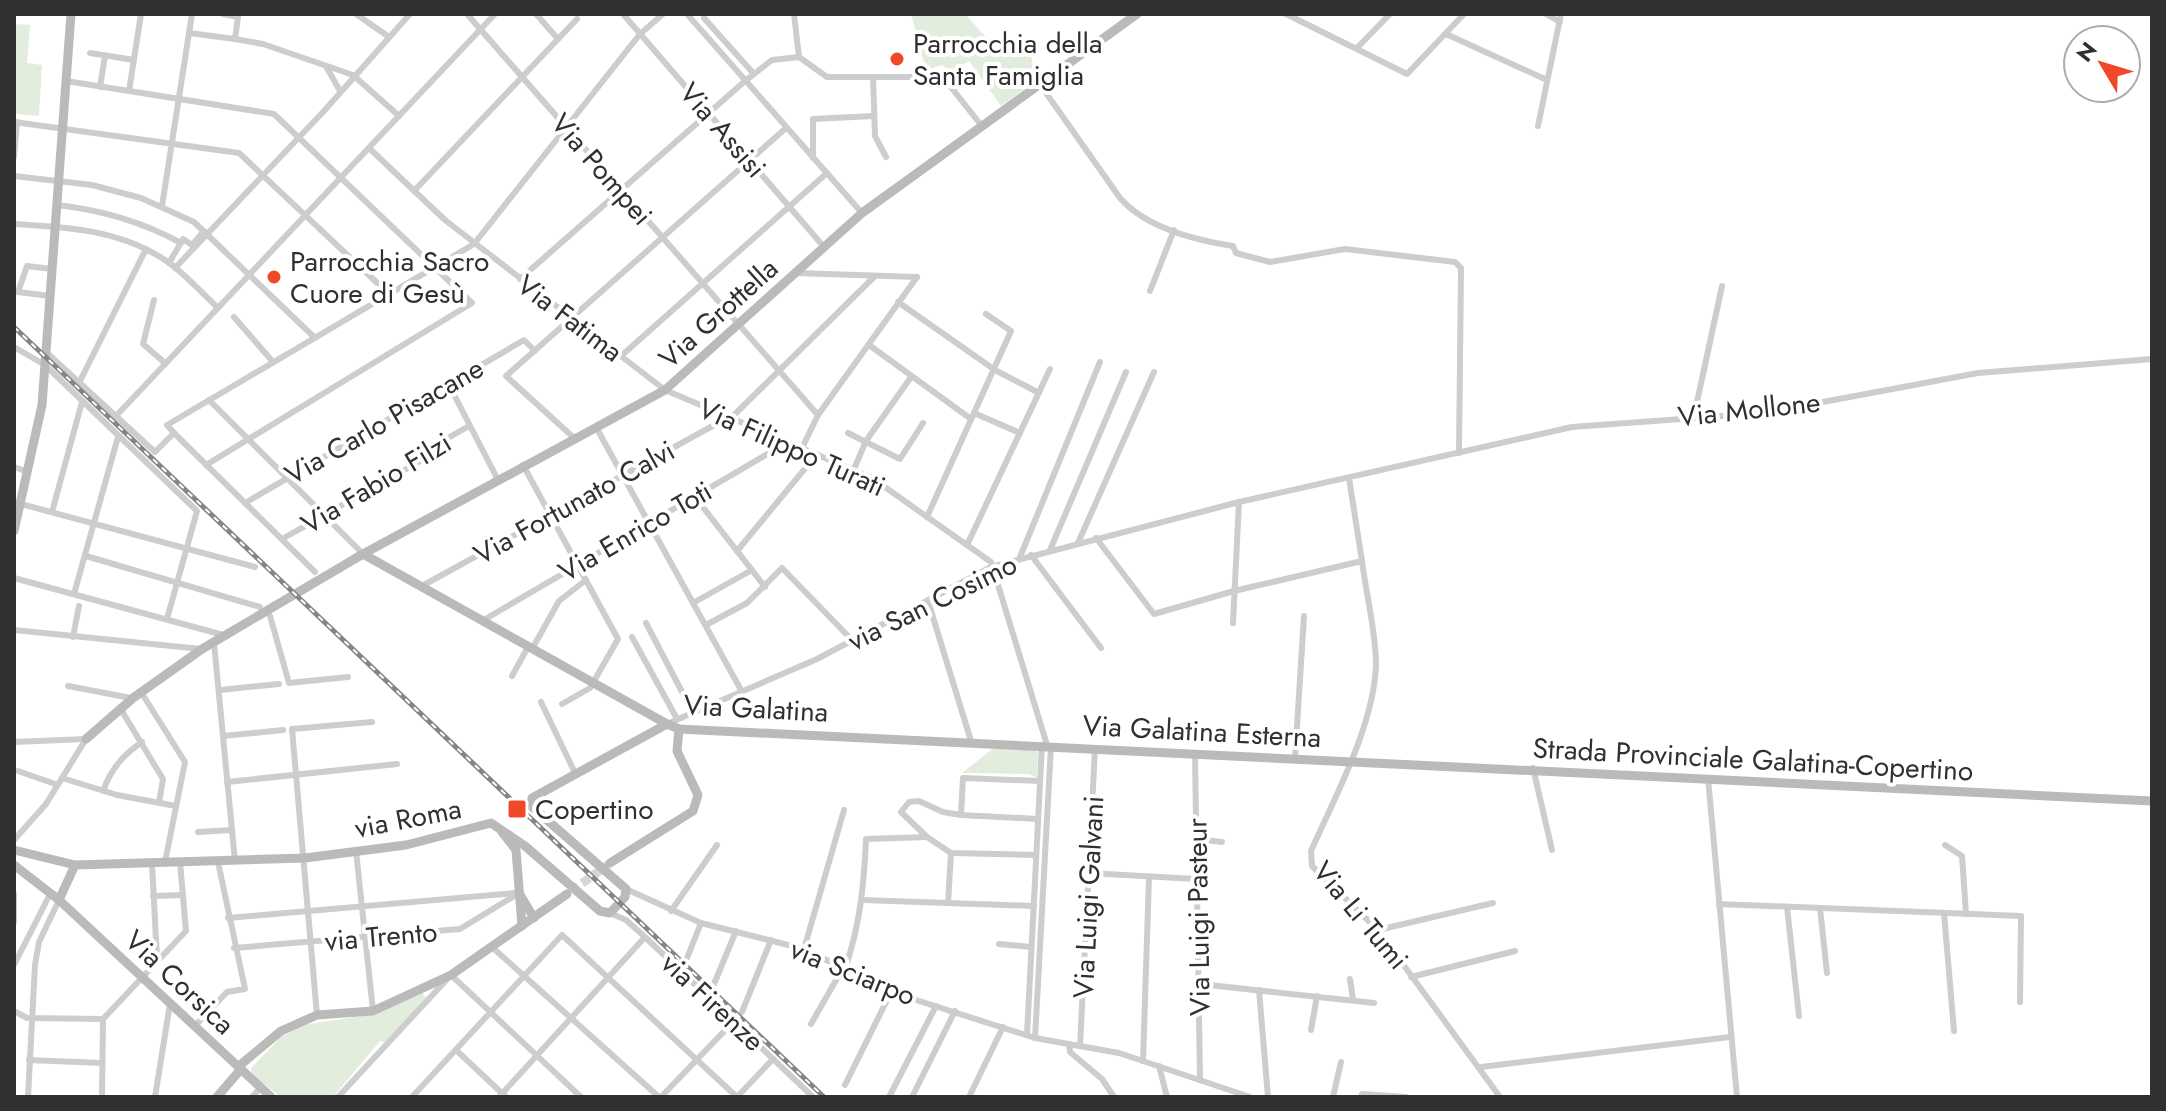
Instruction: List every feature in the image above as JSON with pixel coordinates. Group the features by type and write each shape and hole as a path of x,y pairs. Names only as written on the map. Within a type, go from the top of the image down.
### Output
{"street":[{"path":"14,531 42,405 71,14"},
{"path":"129,91 141,14"},
{"path":"162,206 192,14"},
{"path":"223,14 238,16 235,39"},
{"path":"356,14 389,37"},
{"path":"172,265 263,176 410,14"},
{"name":"Via Pompei","path":"467,14 818,415"},
{"path":"116,416 495,14"},
{"path":"536,14 558,39"},
{"name":"Via Assisi","path":"623,14 824,247"},
{"path":"315,572 167,425 474,244 640,34 663,14"},
{"path":"687,14 862,213"},
{"path":"794,14 799,57"},
{"name":"Via Grottella","path":"86,739 120,708 202,649 363,554 573,437 665,390 862,213 1137,14"},
{"path":"1286,14 1407,74 1464,14"},
{"path":"1357,48 1390,14"},
{"path":"1538,126 1560,18 1546,14"},
{"path":"696,24 706,16 754,74"},
{"path":"414,191 577,19"},
{"path":"189,33 263,44 353,75 399,116"},
{"path":"1446,34 1547,80"},
{"path":"90,53 134,60"},
{"path":"100,87 105,56"},
{"path":"520,279 707,113 772,60 799,57 827,77 943,77 981,125"},
{"path":"327,68 340,91"},
{"path":"873,77 875,136 886,157"},
{"path":"66,81 274,114 472,303 206,465"},
{"path":"1039,83 1134,215 1233,246 1236,253 1270,262 1345,249 1455,262 1461,268 1459,453"},
{"path":"813,158 813,119 874,116"},
{"path":"14,157 16,122 239,153 390,295"},
{"path":"573,437 506,376 786,128"},
{"path":"794,137 813,132"},
{"name":"Via Fatima","path":"369,148 474,244 665,390"},
{"path":"621,356 827,173"},
{"path":"14,176 92,185 162,206 194,222 315,338"},
{"path":"57,205 109,213 149,226 181,243"},
{"path":"14,224 55,226 119,237 172,265 218,308"},
{"path":"1150,291 1174,230"},
{"path":"172,265 183,239 192,245 206,233"},
{"path":"80,381 146,249"},
{"path":"50,296 16,291 27,266 52,269"},
{"path":"794,273 917,277 818,415 802,448"},
{"name":"Via Fortunato Calvi","path":"422,586 729,418 781,372 875,276"},
{"path":"1694,416 1722,286"},
{"path":"154,300 143,344 165,363"},
{"path":"898,302 995,370 1039,393"},
{"path":"927,517 1011,331 986,314"},
{"path":"234,317 273,362"},
{"name":"Via Carlo Pisacane","path":"245,503 524,340 535,351"},
{"path":"869,345 911,377 973,416 1020,433"},
{"path":"14,347 46,358 80,381 155,452 174,433"},
{"path":"46,358 82,402 197,511 167,619"},
{"name":"Via Mollone","path":"1349,478 1572,427 1764,413 1978,373 2152,359"},
{"path":"1020,557 1100,362"},
{"path":"967,545 1050,369"},
{"path":"1050,550 1126,372"},
{"path":"1078,543 1154,372"},
{"path":"854,469 866,441 911,377"},
{"path":"448,383 498,480"},
{"name":"Via Filippo Turati","path":"665,390 854,469 885,486 991,562 991,567"},
{"path":"209,400 363,554 667,724"},
{"path":"52,512 82,402"},
{"path":"848,433 900,459 923,423"},
{"name":"Via Fabio Filzi","path":"282,539 438,451 434,446 469,426"},
{"path":"596,427 741,690"},
{"path":"74,594 118,437"},
{"name":"Via Enrico Toti","path":"482,621 788,442"},
{"path":"737,551 817,454"},
{"path":"523,465 618,639 593,684 562,704"},
{"path":"14,467 28,472"},
{"path":"1349,478 1376,663 1374,688 1351,761"},
{"name":"via San Cosimo","path":"667,724 676,717 853,641 991,567 1239,502 1349,478"},
{"path":"695,497 765,587"},
{"path":"1233,623 1239,502"},
{"path":"21,504 255,567"},
{"path":"1096,538 1154,614 1234,591 1362,561"},
{"path":"1031,555 1101,648"},
{"path":"86,556 260,607"},
{"path":"991,567 1047,745 1035,1038"},
{"path":"706,625 747,603 782,568 853,641"},
{"path":"693,603 752,570"},
{"path":"14,578 227,636"},
{"path":"512,676 559,601 586,580"},
{"path":"928,601 971,741"},
{"path":"73,637 79,606"},
{"path":"270,616 289,683 348,677"},
{"path":"1295,758 1304,616"},
{"path":"646,623 692,711"},
{"path":"14,630 202,649"},
{"path":"632,637 676,717"},
{"path":"214,643 235,861"},
{"path":"220,690 279,684"},
{"path":"68,686 137,695 185,762 165,863"},
{"path":"541,702 575,773"},
{"path":"120,708 163,779 159,803"},
{"path":"223,736 372,722"},
{"name":"Via Galatina","path":"626,889 531,806 532,798 667,724 679,729 1047,745"},
{"path":"610,863 693,811 698,795 677,751 679,729"},
{"path":"288,730 305,858 317,1015"},
{"path":"14,742 86,739"},
{"path":"14,840 58,785 86,739"},
{"path":"103,791 109,775 126,753 142,742"},
{"path":"1027,1035 1040,781 1047,745"},
{"name":"Via Galatina Esterna","path":"1047,745 1351,761"},
{"name":"Via Luigi Galvani","path":"1080,1046 1095,748"},
{"name":"Via Luigi Pasteur","path":"1195,754 1200,1080"},
{"name":"Strada Provinciale Galatina-Copertino","path":"1351,761 2152,801"},
{"name":"Via Li Tumi","path":"1351,761 1310,858 1312,866 1378,930 1500,1097"},
{"path":"227,782 397,764"},
{"path":"1533,768 1552,850"},
{"path":"18,771 58,785"},
{"path":"62,778 103,791 176,806"},
{"path":"961,815 963,778 1040,781"},
{"path":"1708,778 1737,1097"},
{"path":"1036,855 951,853 927,837 901,812 909,802 919,801 943,812 961,815 1038,819"},
{"path":"804,949 844,810"},
{"name":"via Roma","path":"14,850 75,865 305,858 406,845 491,823 501,828 520,848 535,855 600,911 610,913"},
{"path":"198,832 232,830"},
{"path":"811,1024 844,968 858,931 866,839 927,837"},
{"path":"1197,839 1222,842"},
{"path":"671,911 717,845"},
{"path":"1945,845 1962,856 1966,914"},
{"path":"519,870 522,859 520,848"},
{"path":"520,848 522,926"},
{"path":"356,851 373,1011"},
{"path":"948,903 951,853"},
{"path":"522,859 535,855"},
{"path":"102,1097 103,1019 186,931 180,862"},
{"path":"195,1026 227,992 245,989 218,862"},
{"path":"152,863 157,959"},
{"name":"Via Corsica","path":"14,865 59,900 271,1097"},
{"path":"28,1097 31,1017 39,942 75,865"},
{"path":"1089,873 1196,879"},
{"path":"1143,1061 1149,877"},
{"path":"610,913 620,903 626,889"},
{"name":"via Sciarpo","path":"626,889 701,923 804,949 891,992 1035,1038 1143,1061 1250,1097"},
{"path":"14,894 14,922"},
{"path":"14,965 50,894"},
{"path":"217,1097 261,1048 281,1031 317,1015 373,1011 451,975 567,894"},
{"path":"153,896 183,895"},
{"path":"485,895 491,912"},
{"path":"228,918 485,895 522,900 548,908"},
{"path":"522,900 534,918"},
{"name":"via Trento","path":"234,948 460,929 522,900"},
{"path":"863,900 1034,906"},
{"path":"1378,930 1493,903"},
{"path":"1719,904 2021,916 2020,1002"},
{"path":"1787,907 1799,1016"},
{"path":"1820,908 1827,973"},
{"name":"via Firenze","path":"610,913 626,920 645,937 812,1097"},
{"path":"1944,913 1954,1031"},
{"path":"687,958 701,923"},
{"path":"714,984 736,931"},
{"path":"412,1097 562,935 737,1097 773,1059"},
{"path":"29,936 39,942"},
{"path":"456,1050 502,1096 645,937"},
{"path":"742,1012 771,940"},
{"path":"999,944 1031,947"},
{"path":"493,948 660,1097 733,1022"},
{"path":"1411,977 1515,951"},
{"path":"451,975 581,1097"},
{"path":"342,1096 451,975"},
{"path":"1350,979 1353,1000"},
{"path":"1200,984 1374,1003"},
{"path":"1259,990 1268,1097"},
{"path":"845,1085 891,992"},
{"path":"1311,1030 1317,996"},
{"path":"155,1097 170,1004"},
{"path":"889,1097 936,1006"},
{"path":"14,1011 31,1017 103,1019"},
{"path":"912,1097 955,1011"},
{"path":"969,1097 1003,1027"},
{"path":"1481,1067 1730,1037"},
{"path":"1069,1044 1070,1052 1102,1079 1112,1095 1102,1097"},
{"path":"29,1060 102,1063"},
{"path":"1333,1097 1341,1062"},
{"path":"1159,1066 1167,1097"},
{"path":"252,1097 261,1087"},
{"path":"419,1089 428,1097"},
{"path":"1361,1097 1362,1094 1406,1097"}],"green space":[{"path":"911,14 965,14 999,51 1012,38 1031,57 1037,80 1001,106 969,61 951,71 942,65 926,70"},
{"path":"14,24 30,25 27,63 42,65 39,116 14,114"},
{"path":"995,747 1034,749 1038,753 1037,778 1029,774 962,773"},
{"path":"422,993 426,997 387,1043 380,1041 333,1097 281,1097 252,1075 251,1068 280,1038 301,1025 377,1014"}],"tunnel":[{"path":"571,891 608,865"}],"railway":[{"path":"14,327 824,1097"}],"place":[{"name":"Parrocchia della Santa Famiglia","path":"897,59"},
{"name":"Parrocchia Sacro Cuore di Gesù","path":"274,277"},
{"name":"Copertino","path":"517,809"}]}
